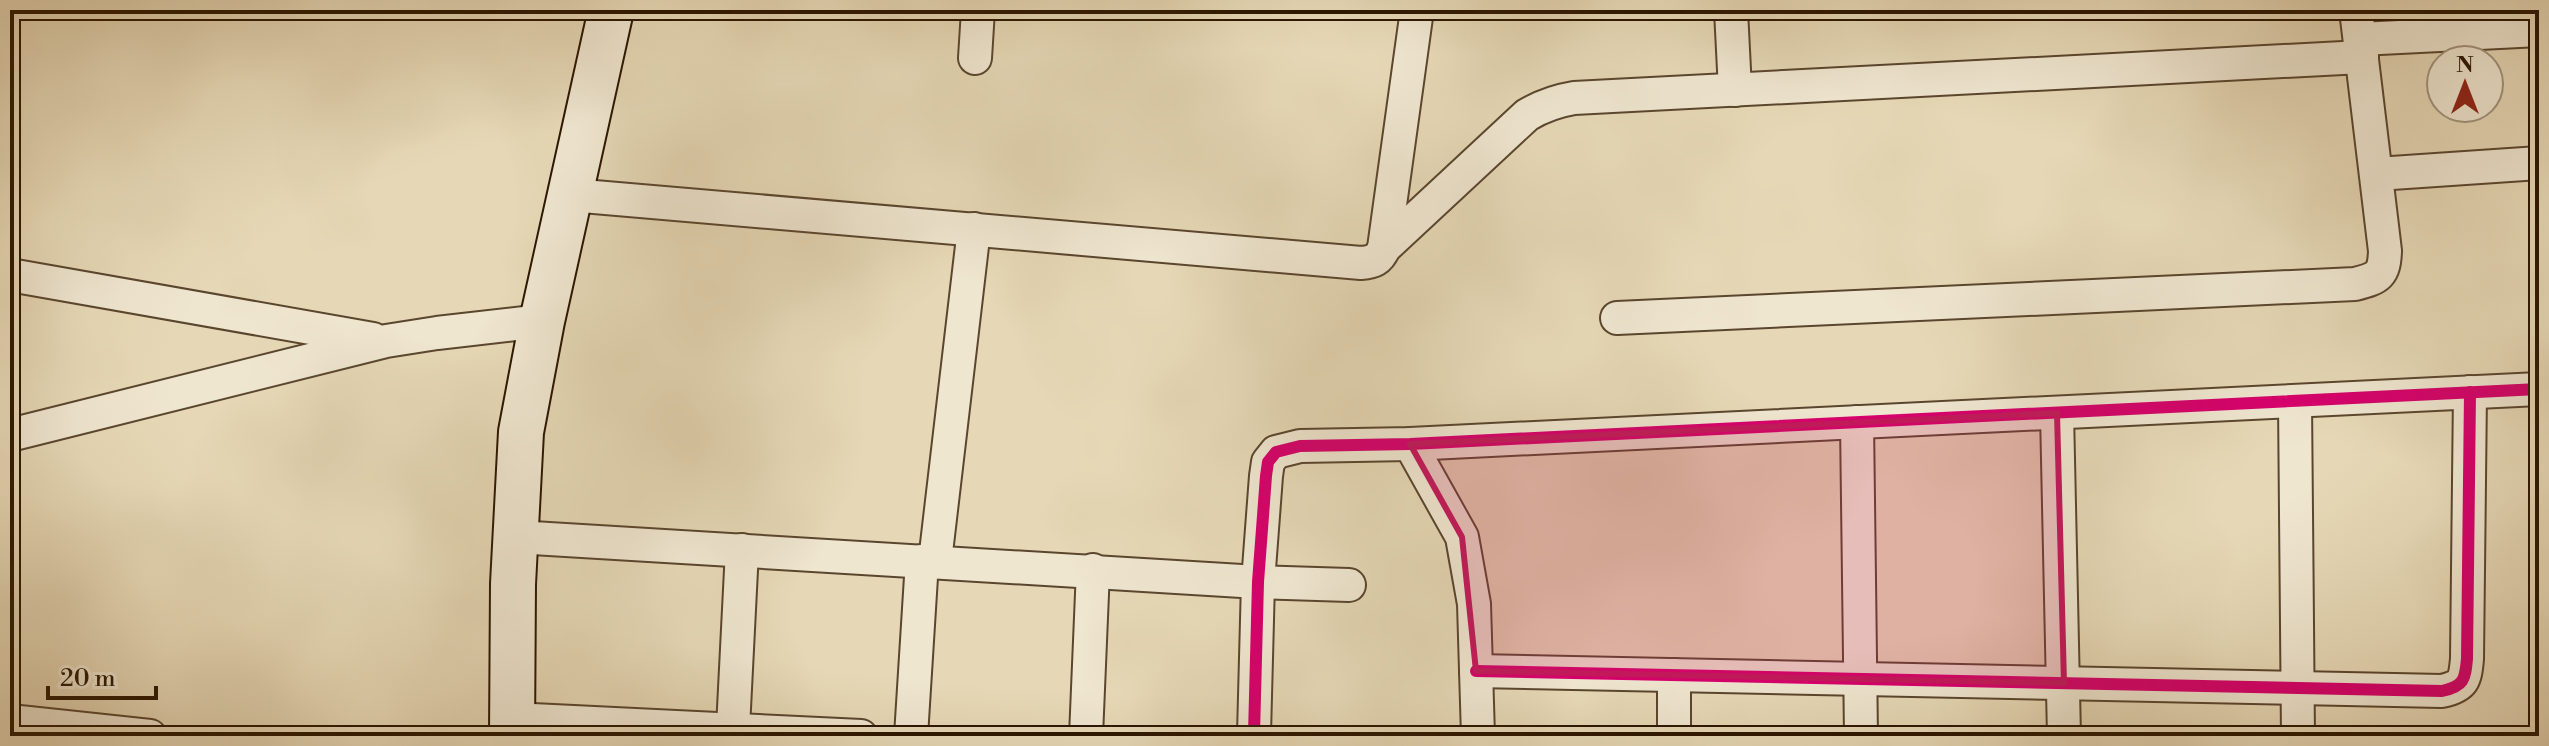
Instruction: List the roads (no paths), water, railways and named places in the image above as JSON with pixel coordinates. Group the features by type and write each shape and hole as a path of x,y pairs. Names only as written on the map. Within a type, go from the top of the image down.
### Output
{"street":[{"path":"611,10 542,321 521,432 512,727 733,728 861,736"},
{"path":"975,58 978,10"},
{"path":"571,195 1372,262 1380,257 1384,248 1417,10"},
{"path":"1731,10 1735,90"},
{"path":"1384,248 1516,124 1541,106 1574,98 1735,90 2359,35 2539,30"},
{"path":"1617,318 2355,284 2374,279 2384,268 2385,251 2359,35"},
{"path":"2377,174 2539,163"},
{"path":"911,736 928,561 974,229"},
{"path":"10,275 386,341"},
{"path":"10,435 386,341 542,321"},
{"path":"1254,734 1258,582 1266,476 1268,462 1276,452 1300,446 1410,444 2539,389"},
{"path":"1476,671 2442,691 2456,688 2465,678 2467,659 2470,392"},
{"path":"2295,401 2298,736"},
{"path":"2057,413 2064,736"},
{"path":"1857,422 1861,736"},
{"path":"1410,444 1462,537 1474,604 1478,736"},
{"path":"516,537 1349,585"},
{"path":"733,728 742,550"},
{"path":"1086,736 1093,570"},
{"path":"1674,675 1674,736"},
{"path":"10,721 150,736"}]}
